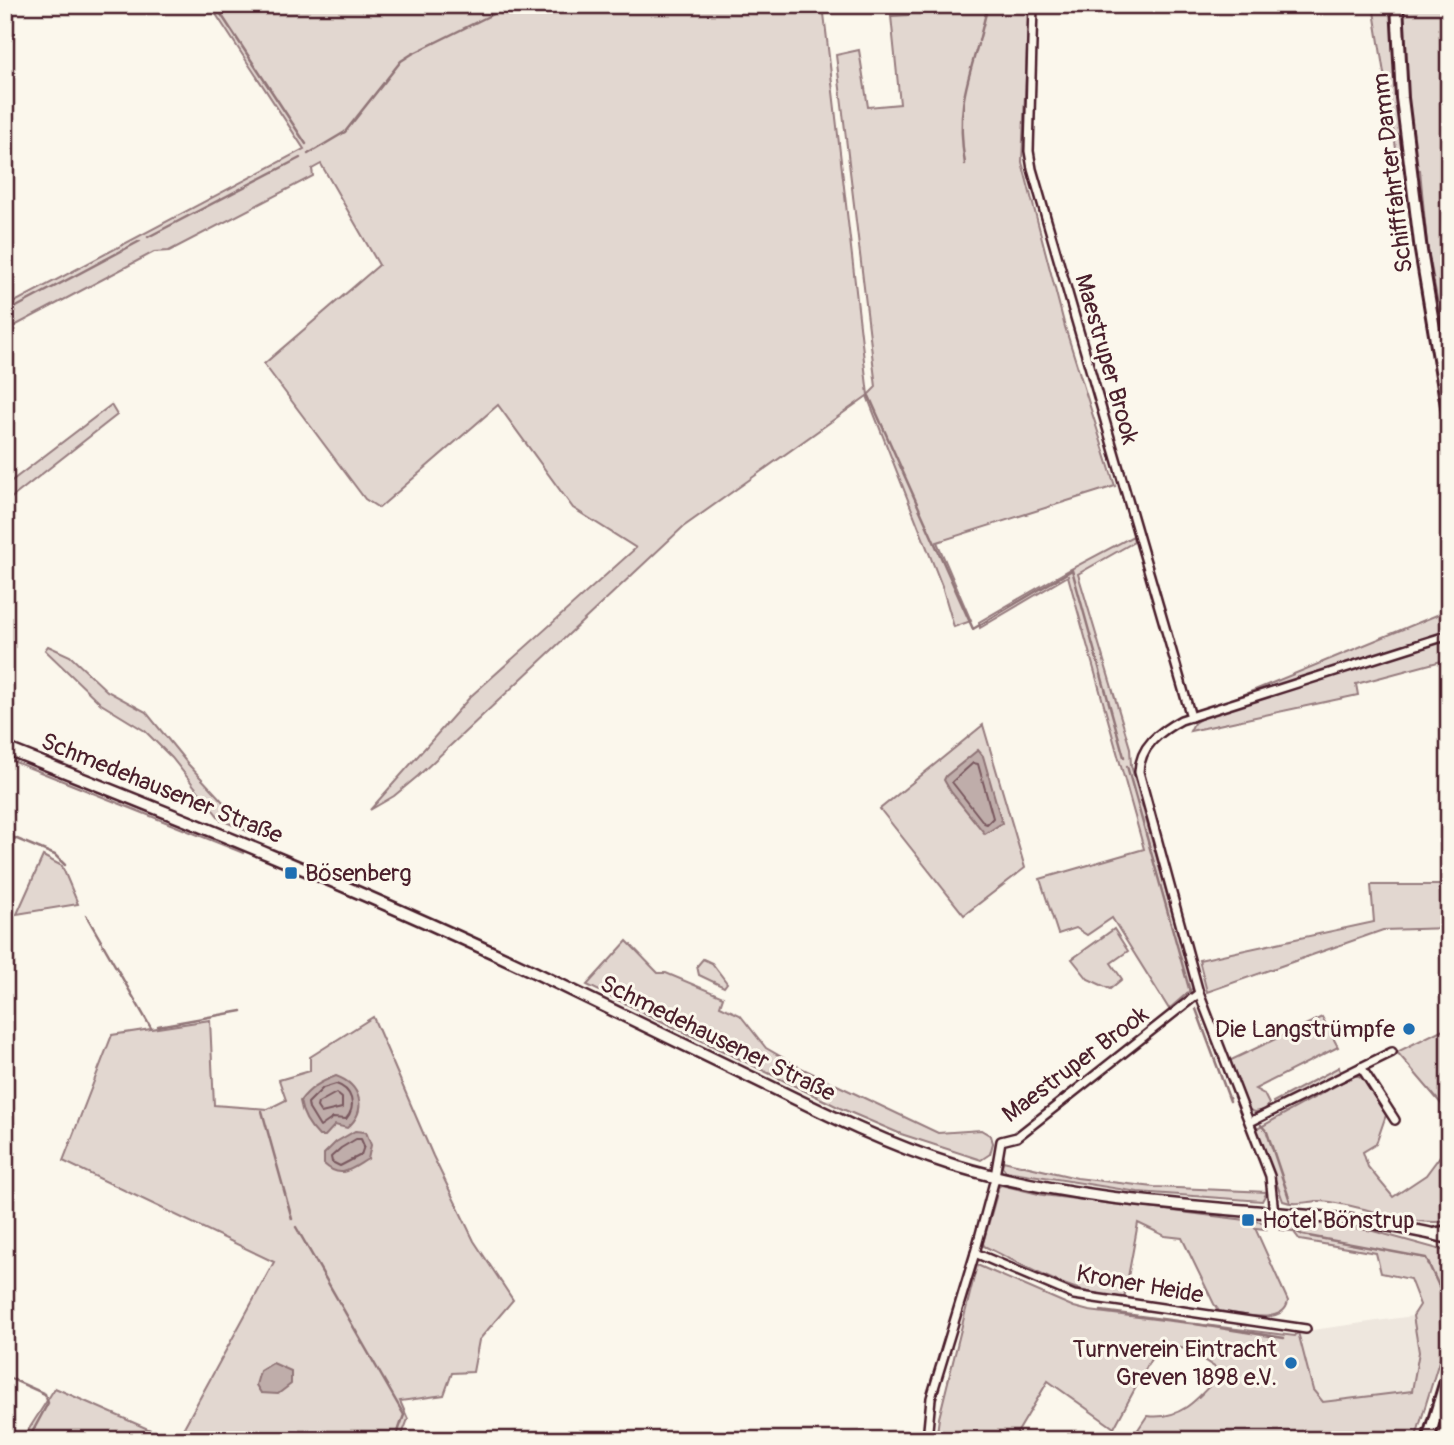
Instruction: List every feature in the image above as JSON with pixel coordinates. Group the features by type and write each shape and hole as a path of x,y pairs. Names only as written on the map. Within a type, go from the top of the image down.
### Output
{"main road":[{"name":"Schifffahrter Damm","path":"1397,5 1402,98 1421,251 1449,418"},
{"name":"Schmedehausener Straße","path":"5,748 349,887 478,945 871,1134 951,1164 994,1177 1103,1197 1378,1223 1449,1238"},
{"path":"1436,1234 1449,1231"},
{"path":"1427,1440 1449,1371"}],"street":[{"name":"Maestruper Brook","path":"1033,5 1029,151 1032,169 1191,717"},
{"path":"1274,1213 1270,1176 1199,993 1139,772 1139,759 1144,749 1168,728 1191,717 1449,635"},
{"name":"Maestruper Brook","path":"994,1177 1001,1141 1017,1136 1199,993"},
{"path":"1250,1122 1392,1052"},
{"path":"1361,1067 1395,1120"},
{"path":"927,1440 931,1398 975,1252 994,1177"},
{"name":"Kroner Heide","path":"975,1252 1074,1295 1306,1329"}],"shaded area":[{"path":"210,5 823,5 868,395 876,387 836,55 859,50 868,107 900,104 891,16 909,15 913,5 1029,5 1022,162 1065,327 1115,486 937,542 971,621 954,627 942,586 867,396 683,527 418,776 394,796 370,810 471,696 636,548 573,508 498,405 379,508 365,499 264,364 379,265 321,164 312,169 313,176 169,251 154,252 5,331 5,307 304,149"},
{"path":"1373,5 1449,5 1449,140 1444,187 1449,220 1449,364 1427,244 1420,170 1399,167"},
{"path":"111,405 117,415 5,503 5,486"},
{"path":"1133,536 1134,542 1078,574 1130,748 1131,765 1193,988 1169,1009 1112,918 1087,935 1076,928 1058,934 1040,879 1144,849 1068,576 980,628 979,622"},
{"path":"1449,610 1449,659 1356,684 1358,695 1190,731 1194,723 1233,699"},
{"path":"48,646 70,656 107,691 146,712 225,804 265,836 221,820 172,758 145,731 101,704 45,650"},
{"path":"983,725 1025,868 964,915 880,809"},
{"path":"5,754 244,849 243,853 5,758"},
{"path":"43,856 62,866 78,904 17,914"},
{"path":"1371,885 1449,885 1449,928 1383,930 1207,992 1199,960 1374,922"},
{"path":"1114,929 1128,951 1111,963 1122,979 1110,989 1088,979 1072,959"},
{"path":"627,941 658,973 666,973 723,997 720,1006 740,1015 766,1048 801,1068 938,1133 981,1130 991,1136 993,1143 990,1154 981,1160 901,1134 840,1108 587,985"},
{"path":"703,959 712,963 727,983 724,987 699,975 697,966"},
{"path":"373,1017 433,1156 474,1241 513,1300 479,1340 473,1372 452,1373 444,1395 400,1401 408,1419 400,1440 177,1440 274,1262 63,1161 112,1035 210,1020 214,1105 268,1109 286,1100 279,1080 310,1071 310,1057"},
{"path":"1322,1017 1338,1047 1255,1089 1264,1094 1269,1104 1265,1110 1249,1110 1229,1061"},
{"path":"1449,1026 1449,1113 1397,1052"},
{"path":"1339,1067 1340,1073 1274,1105 1273,1102"},
{"path":"1353,1076 1364,1080 1386,1115 1376,1144 1363,1152 1368,1167 1393,1197 1426,1175 1449,1144 1449,1221 1417,1221 1321,1201 1283,1201 1257,1129"},
{"path":"1003,1161 1077,1178 1154,1187 1267,1192 1262,1201 1138,1192 1006,1171 1002,1166"},
{"path":"1001,1185 1043,1195 1262,1222 1266,1229 1255,1228 1288,1301 1285,1309 1269,1316 1219,1311 1182,1238 1165,1236 1138,1223 1124,1299 1087,1292 1052,1279 984,1246 998,1190 996,1189"},
{"path":"1293,1220 1373,1231 1449,1252 1449,1328 1415,1440 1131,1440 1147,1416 1160,1416 1181,1410 1199,1397 1222,1372 1188,1350 1160,1342 1114,1428 1048,1381 1013,1440 936,1440 977,1265 1089,1311 1295,1336 1298,1332 1313,1390 1323,1402 1412,1391 1419,1352 1413,1316 1420,1305 1410,1279 1381,1273 1376,1253 1300,1240 1293,1231 1280,1230 1285,1223"},
{"path":"1413,1316 1419,1352 1412,1391 1323,1402 1313,1391 1298,1332"},
{"path":"55,1388 173,1440 22,1440"},
{"path":"1449,1400 1449,1440 1435,1440"}],"water":[{"path":"978,750 983,756 1002,823 985,834 944,780"},
{"path":"336,1076 345,1080 356,1092 359,1099 358,1114 347,1128 335,1125 325,1136 319,1136 306,1120 300,1101 316,1086"},
{"path":"355,1131 366,1132 371,1145 368,1159 346,1171 330,1169 324,1164 324,1154 336,1142"},
{"path":"273,1363 291,1371 291,1384 278,1394 261,1393 256,1385 260,1371"}],"waterway":[{"path":"215,5 306,144"},
{"path":"308,154 345,132 401,61 511,5"},
{"path":"979,41 988,5"},
{"path":"965,164 963,103 978,44"},
{"path":"148,237 300,158"},
{"path":"5,313 140,241"},
{"path":"869,396 973,629 1072,570 1124,757"},
{"path":"1127,766 1190,992"},
{"path":"5,834 55,855 65,865"},
{"path":"86,915 151,1028"},
{"path":"1196,1009 1230,1101"},
{"path":"158,1026 242,1011"},
{"path":"262,1111 292,1219"},
{"path":"1261,1125 1267,1132 1290,1201"},
{"path":"1297,1223 1295,1231 1303,1235 1426,1258 1449,1308"},
{"path":"296,1227 404,1415 395,1440"},
{"path":"1101,1311 1185,1322"},
{"path":"1195,1324 1284,1338"},
{"path":"5,1376 45,1394 48,1403 28,1440"}],"place":[{"name":"Bösenberg","path":"291,873"},
{"name":"Die Langstrümpfe","path":"1409,1029"},
{"name":"Hotel Bönstrup","path":"1248,1220"},
{"name":"Turnverein Eintracht Greven 1898 e.V.","path":"1291,1363"}]}
